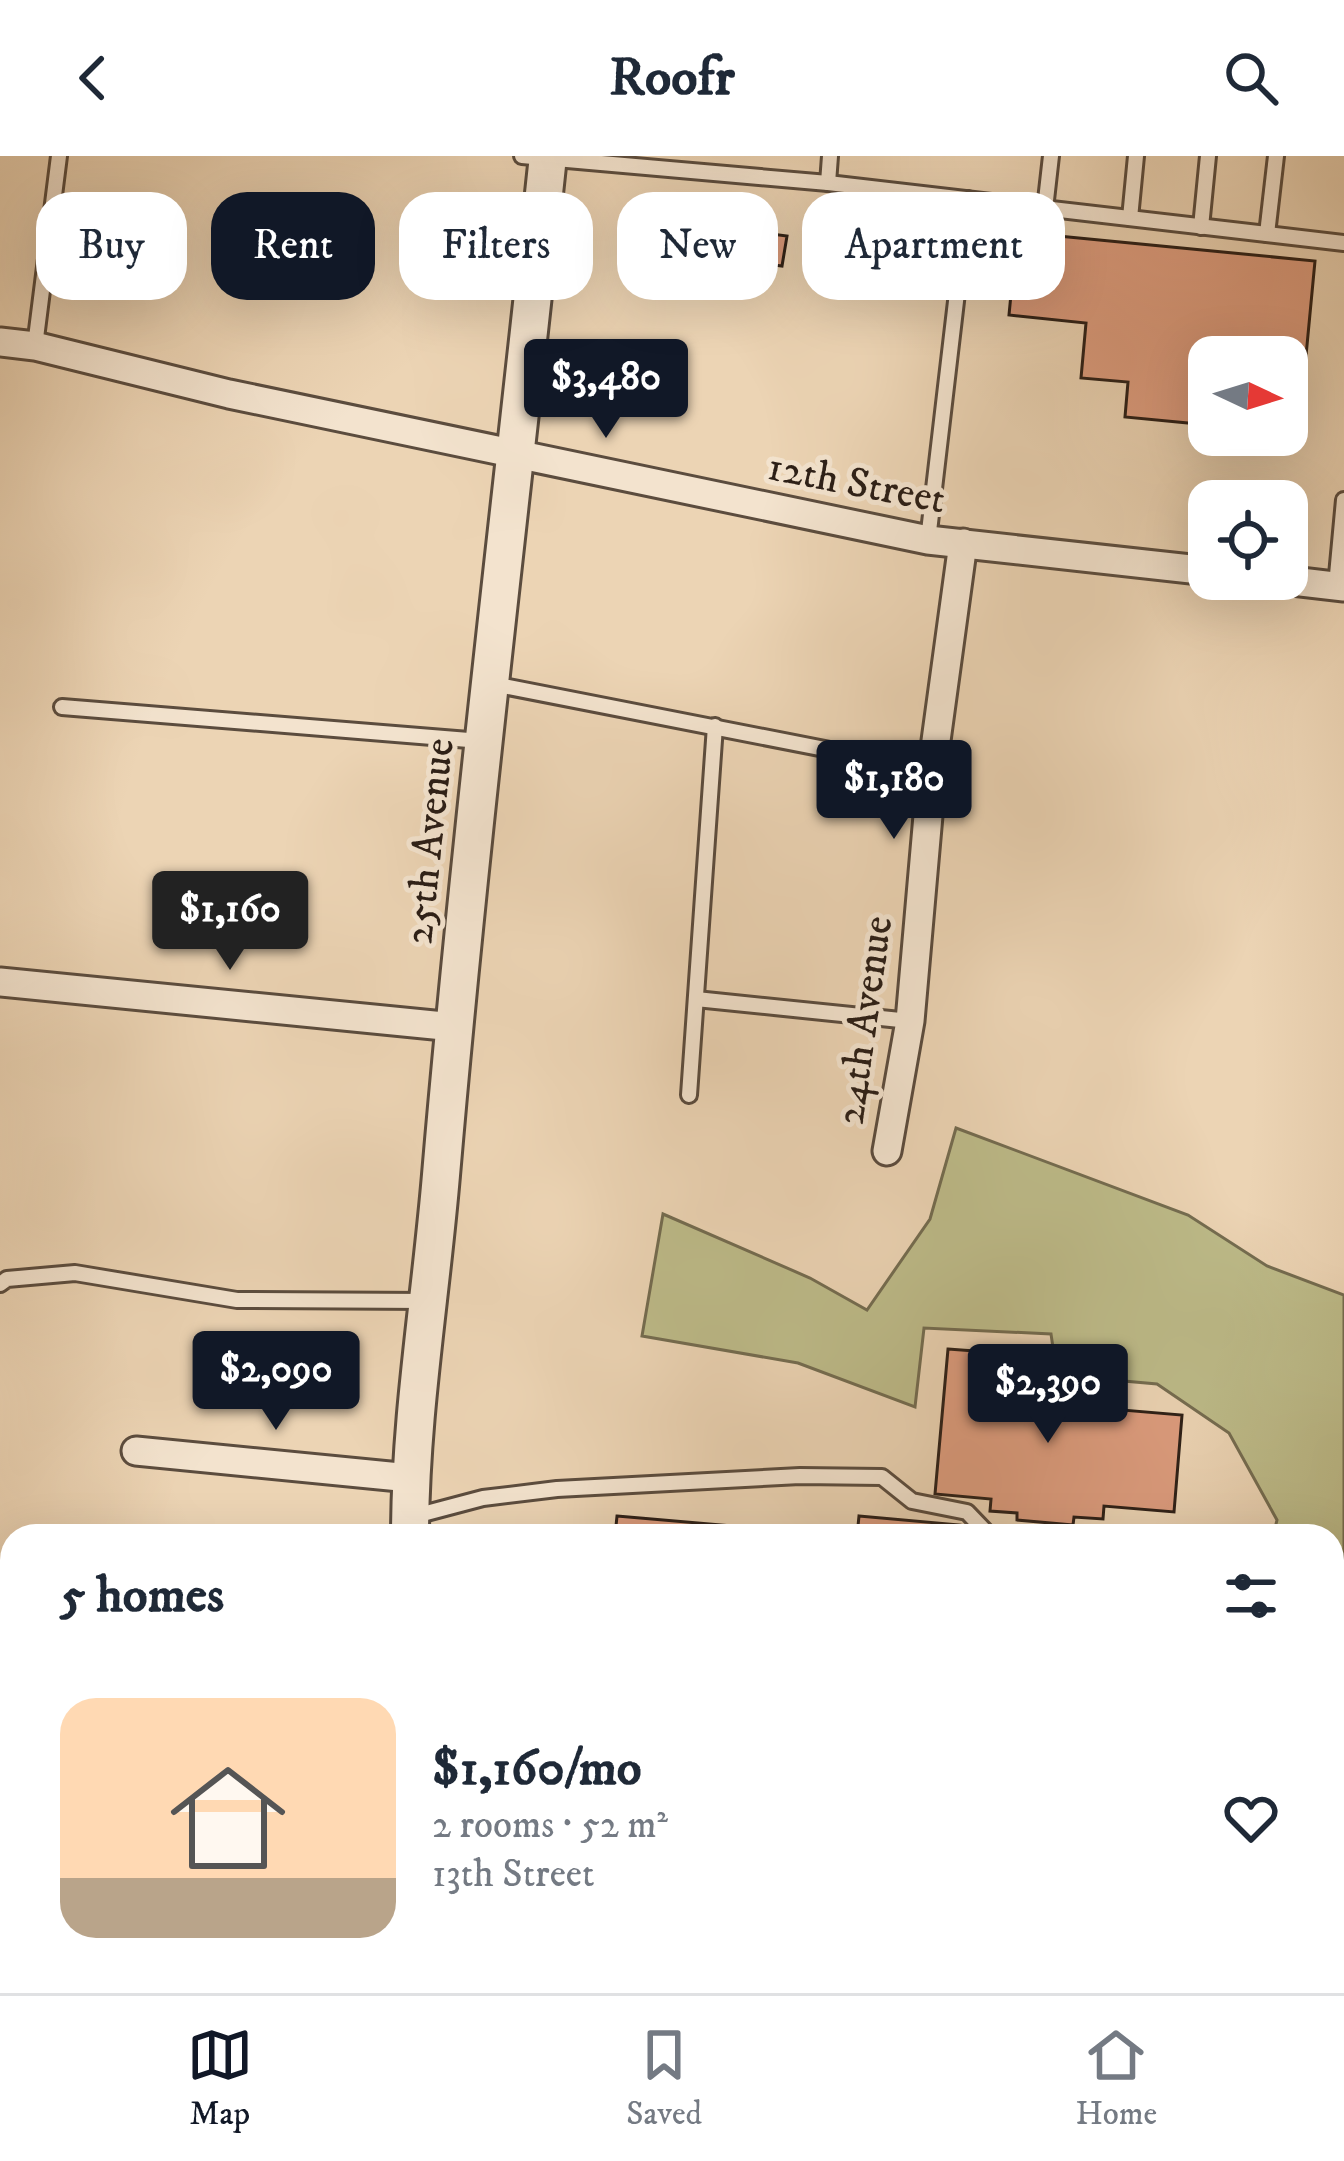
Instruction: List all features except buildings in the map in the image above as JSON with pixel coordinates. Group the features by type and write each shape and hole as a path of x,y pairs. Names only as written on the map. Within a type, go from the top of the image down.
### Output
{"street":[{"name":"25th Avenue","path":"410,1524 410,1478 482,741 516,454 539,157"},
{"name":"12th Street","path":"0,342 928,540 1188,570"},
{"name":"24th Avenue","path":"886,1151 910,1021 932,770 963,543"},
{"path":"1308,583 1340,586"},
{"path":"0,982 454,1027"},
{"path":"136,1451 410,1478"}],"lane":[{"path":"34,346 59,156"},
{"path":"828,183 830,156"},
{"path":"1047,192 1051,156"},
{"path":"1130,218 1136,156"},
{"path":"1201,226 1208,156"},
{"path":"1267,234 1276,156"},
{"path":"539,157 902,192"},
{"path":"1065,210 1344,243"},
{"path":"928,540 956,300"},
{"path":"1340,586 1344,500"},
{"path":"488,683 932,770"},
{"path":"62,707 482,741"},
{"path":"689,1095 715,726"},
{"path":"696,999 910,1021"},
{"path":"0,1284 7,1279 75,1273 237,1300 430,1301"},
{"path":"418,1524 483,1498 557,1489 800,1476 882,1477 912,1501 967,1512 978,1524"}],"shaded area":[{"path":"956,1128 1188,1215 1267,1266 1344,1295 1344,1524 1276,1524 1229,1433 1157,1384 1057,1375 1051,1334 924,1328 915,1407 798,1363 642,1336 663,1214 810,1278 867,1310 930,1219"}]}
